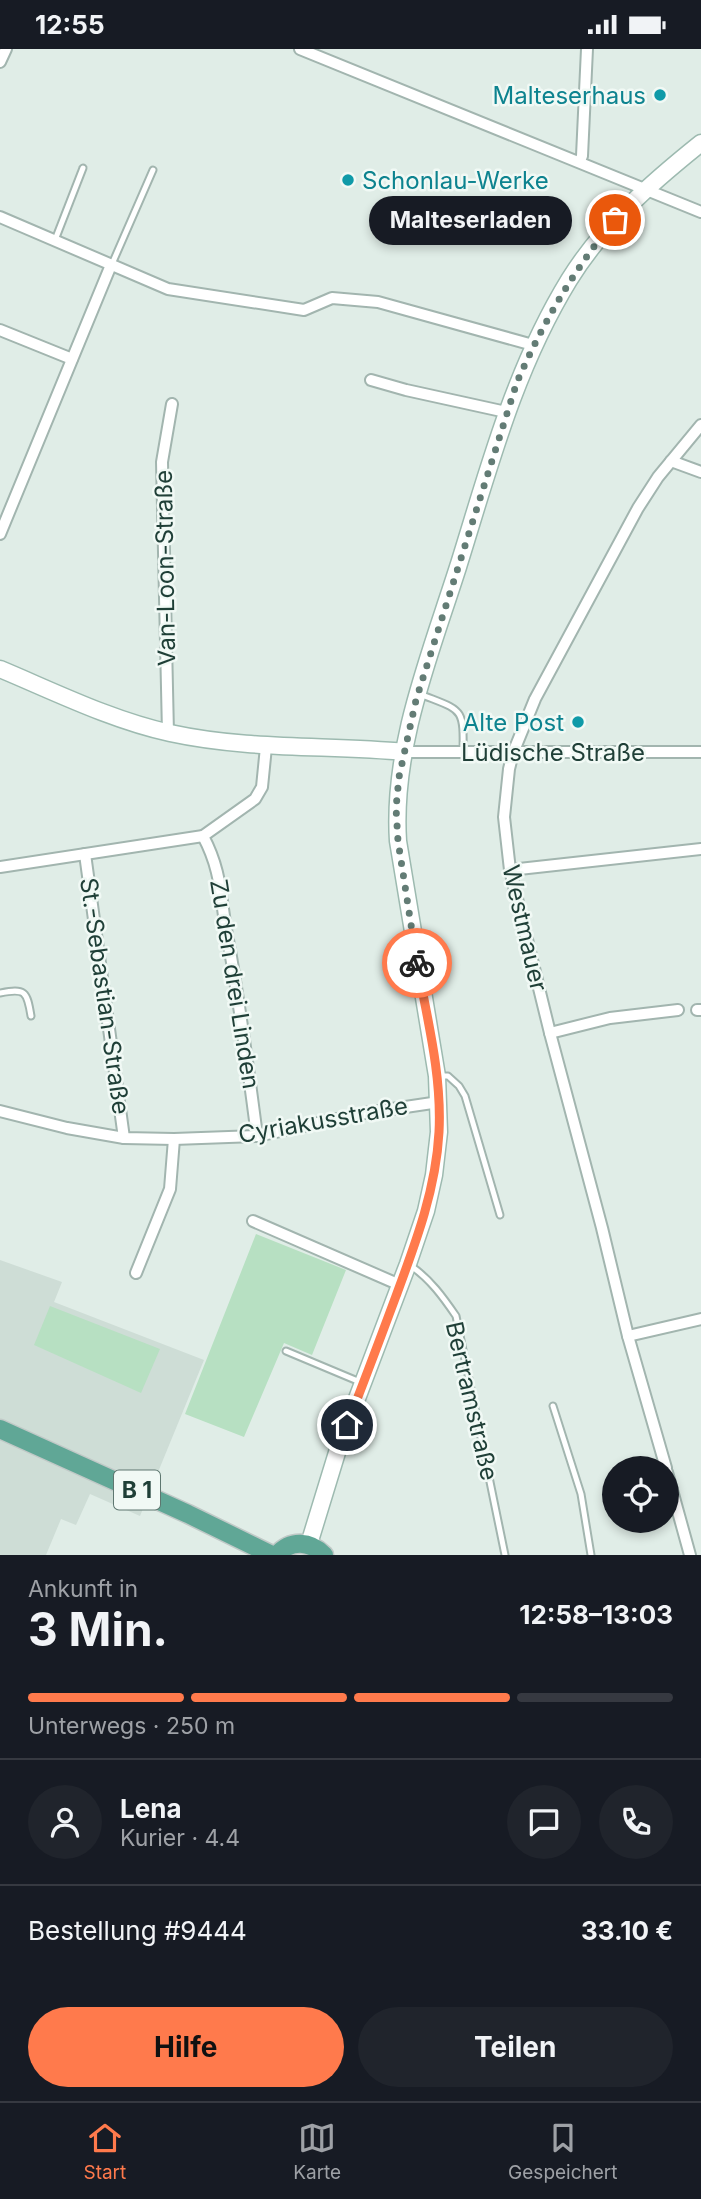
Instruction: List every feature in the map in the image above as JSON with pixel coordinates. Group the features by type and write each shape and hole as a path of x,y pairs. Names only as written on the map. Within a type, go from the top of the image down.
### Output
{"main road":[{"path":"309,1544 339,1446 426,1211 434,1175 439,1132 437,1076 398,841 396,808 419,694 506,412 533,345 570,279 591,249 645,190 701,143"},
{"path":"0,669 98,710 168,733 266,747 405,753"},
{"name":"B 1","path":"0,1429 275,1555"},
{"path":"275,1555 290,1545 309,1544 324,1555"}],"street":[{"path":"0,62 6,49"},
{"path":"300,49 701,212"},
{"path":"580,161 587,49"},
{"path":"0,217 168,289 304,310 332,298 378,302 533,345"},
{"path":"0,534 111,265"},
{"path":"0,330 72,359"},
{"path":"371,380 506,412"},
{"name":"Van-Loon-Straße","path":"168,733 163,461 172,404"},
{"name":"Westmauer","path":"662,1456 628,1336 603,1229 550,1033 510,870 504,817 513,753 535,699 638,508 671,461 701,425"},
{"path":"671,461 701,472"},
{"path":"0,867 203,836 255,799 262,787 266,747"},
{"name":"Lüdische Straße","path":"405,753 701,751"},
{"name":"Zu den drei Linden","path":"203,836 219,871 223,910 239,995 257,1136"},
{"path":"510,870 701,849"},
{"name":"St.-Sebastian-Straße","path":"85,855 124,1138"},
{"path":"550,1033 610,1018 678,1010"},
{"name":"Cyriakusstraße","path":"0,1111 67,1128 124,1138 174,1139 257,1136 365,1112 439,1102"},
{"path":"136,1273 170,1189 174,1139"},
{"path":"253,1221 400,1285"},
{"path":"628,1336 701,1318"},
{"name":"Westmauer","path":"679,1516 690,1555"}],"lane":[{"path":"55,241 83,168"},
{"path":"111,265 153,170"},
{"path":"419,694 445,704 460,714 463,721 463,753"},
{"path":"0,993 16,990 24,992 28,998 31,1016"},
{"path":"437,1076 448,1076 465,1096 500,1215"},
{"name":"Bertramstraße","path":"408,1264 421,1273 456,1316 505,1555"},
{"path":"286,1351 363,1383"},
{"path":"553,1406 581,1494 591,1555"}],"shaded area":[{"path":"0,1260 62,1282 54,1302 204,1360 140,1516 90,1494 76,1525 61,1519 46,1555 0,1555"}],"green space":[{"path":"256,1234 346,1270 312,1355 284,1343 244,1437 185,1414"},
{"path":"50,1306 160,1349 141,1393 34,1345"}],"way so far":[{"path":"417,963 398,841 396,808 399,777 416,700 517,382 533,345 570,279 615,220"}],"place":[{"name":"Malteserhaus","path":"660,95"},
{"name":"Schonlau-Werke","path":"348,180"},
{"name":"Malteserladen","path":"615,220"},
{"name":"Alte Post","path":"578,722"}],"route":[{"path":"347,1425 408,1264 426,1211 434,1175 439,1132 437,1076 417,963"}]}
